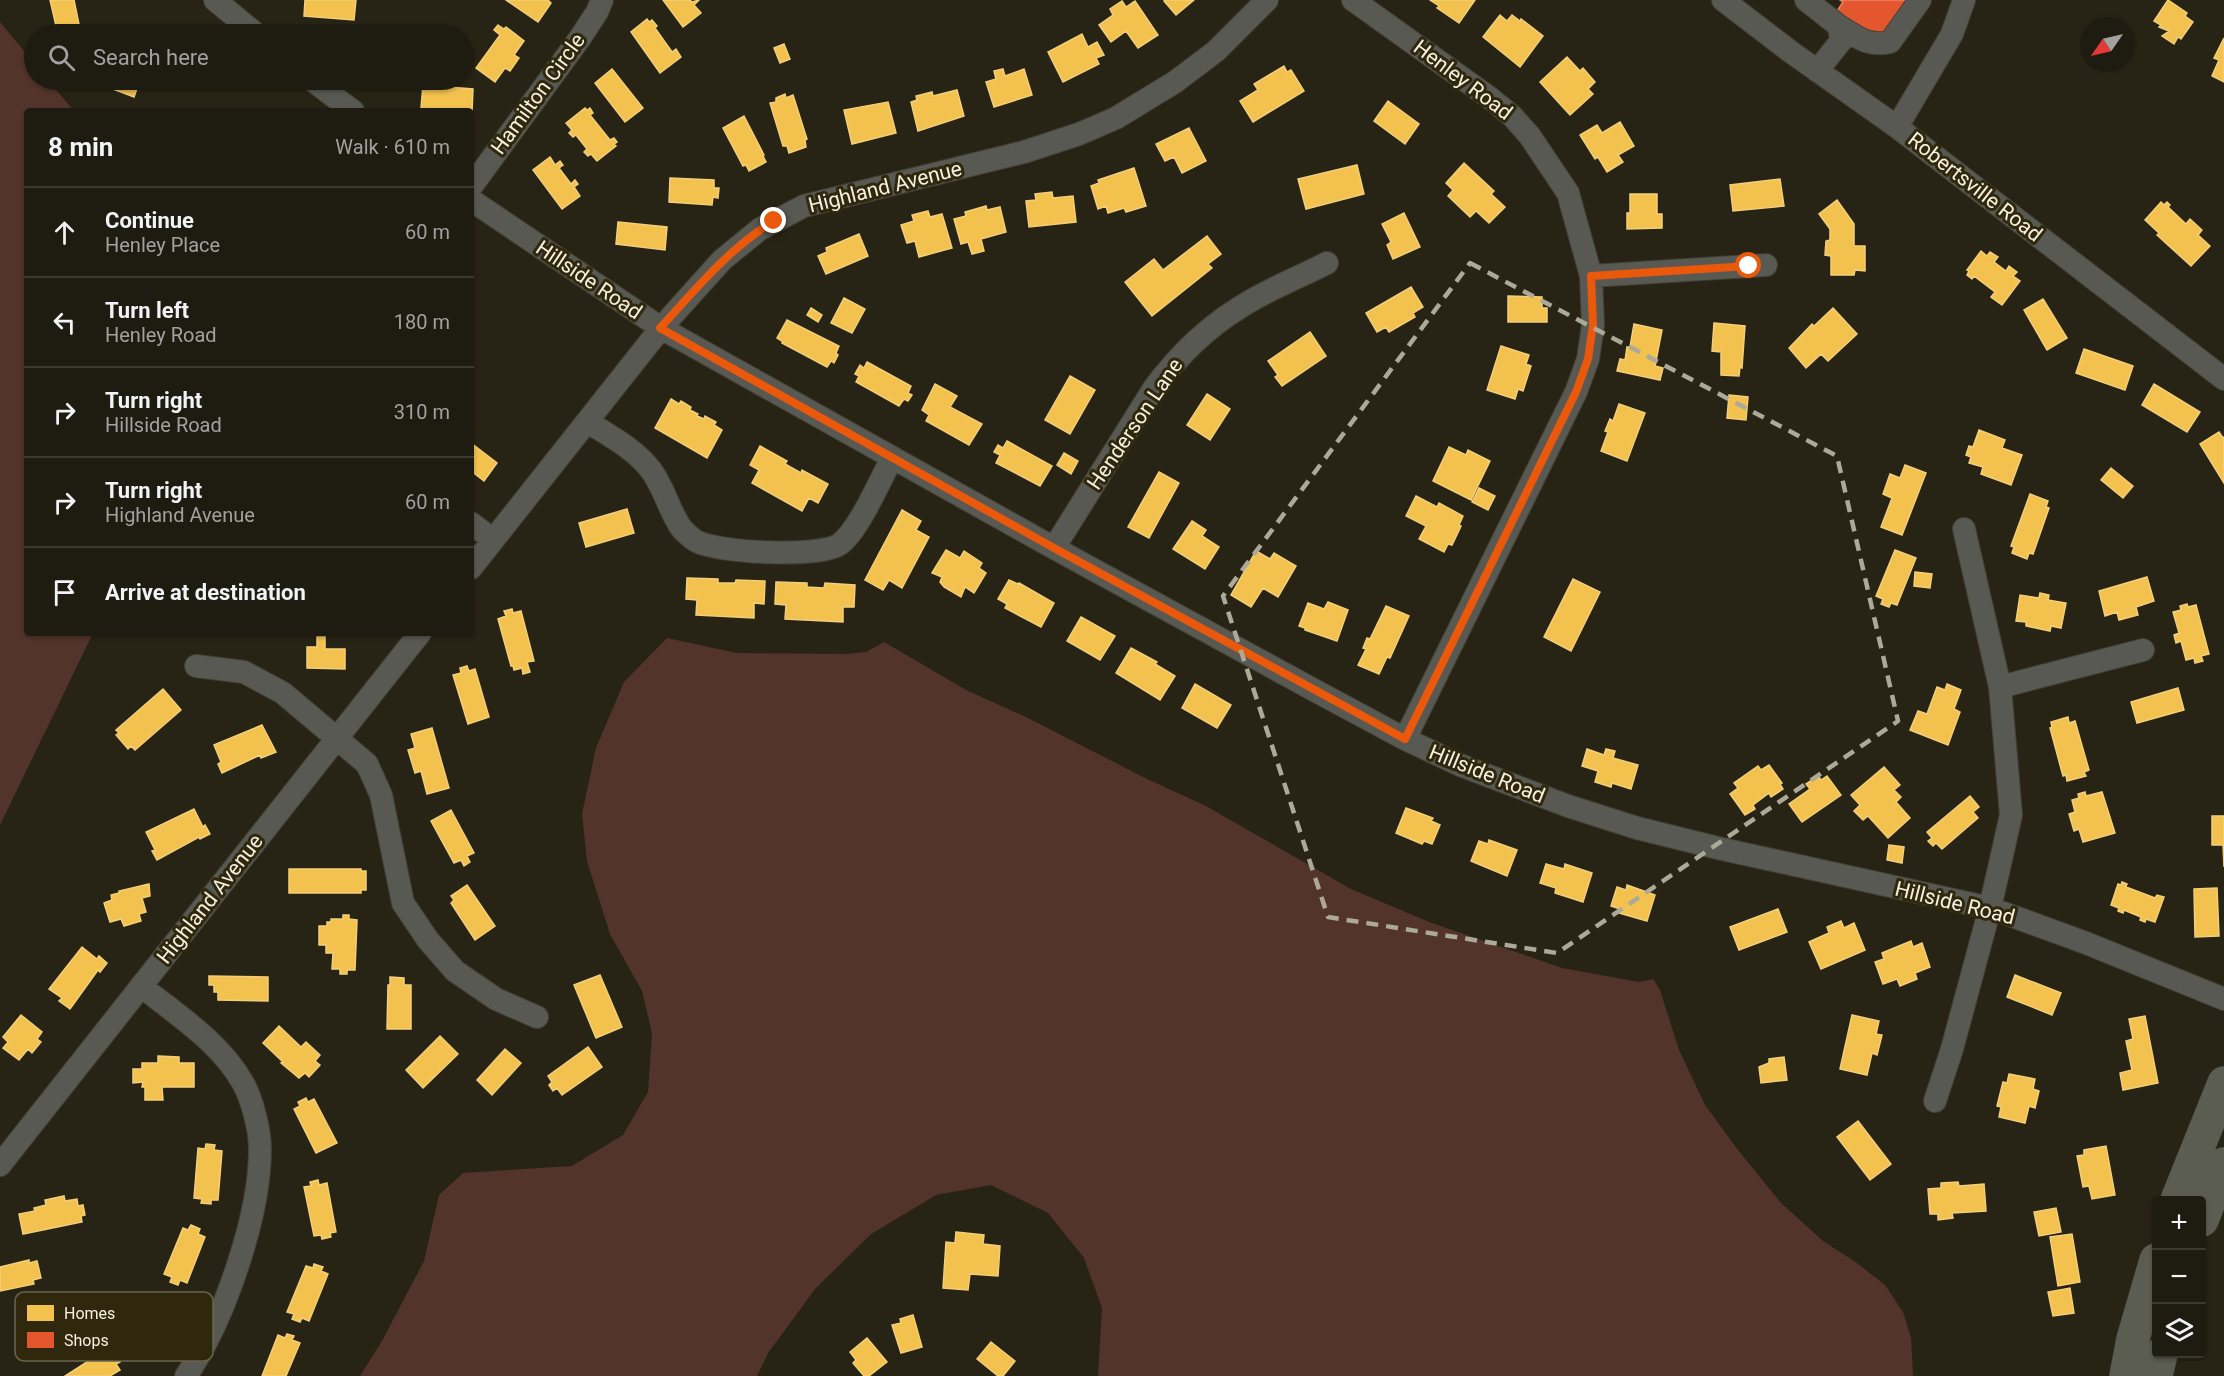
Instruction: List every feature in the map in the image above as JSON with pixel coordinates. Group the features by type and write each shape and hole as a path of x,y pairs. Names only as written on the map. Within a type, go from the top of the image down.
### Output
{"highway":[{"path":"2180,1196 2224,1083"},
{"path":"2206,1210 2224,1164"},
{"path":"2126,1376 2133,1340 2152,1277"},
{"path":"2156,1376 2160,1358"}],"street":[{"path":"215,0 244,24"},
{"name":"Hamilton Circle","path":"474,183 580,38 602,0"},
{"name":"Highland Avenue","path":"474,564 660,328 722,260 760,229 804,206 1024,152 1079,134 1116,118 1175,82 1216,51 1266,0"},
{"name":"Henley Road","path":"1353,0 1490,98 1512,116 1529,135 1568,193 1591,276 1593,325 1588,359 1576,392 1405,739"},
{"name":"Robertsville Road","path":"1723,0 1750,8 1817,71 1897,127 2224,379"},
{"path":"1806,0 1839,26 1877,45 1890,42 1920,0"},
{"path":"1897,127 1952,34 1964,0"},
{"path":"1817,71 1840,41 1839,26"},
{"path":"325,90 349,108"},
{"name":"Hillside Road","path":"474,202 660,328 1054,548 1405,739 1498,781 1637,828 1990,908 2086,943 2224,999"},
{"name":"Henderson Lane","path":"1054,548 1170,366 1193,342 1239,307 1327,263"},
{"path":"1591,276 1766,265"},
{"path":"588,422 637,456 650,469 682,528 696,541 715,548 792,553 827,551 841,544 852,530 892,458"},
{"path":"474,525 493,540"},
{"path":"1935,1101 1952,1049 1990,908 2011,815 2000,687 1964,529"},
{"name":"Highland Avenue","path":"0,1165 418,636"},
{"path":"2000,687 2143,650"},
{"path":"195,666 244,672 283,693 367,764 381,795 403,903 428,940 455,971 496,999 537,1017"},
{"path":"141,986 205,1037 226,1058 244,1084 252,1106 260,1148 255,1196 239,1263 213,1327"},
{"path":"186,1376 196,1361"}],"highlighted area":[{"path":"1470,263 1837,456 1898,721 1557,953 1328,917 1223,596"}],"shaded area":[{"path":"0,22 24,51 24,90 56,90 71,108 24,108 24,636 92,636 0,825"},
{"path":"667,638 737,653 846,654 866,652 884,642 966,690 1026,717 1145,778 1206,806 1351,889 1429,922 1562,968 1639,982 1653,979 1660,990 1679,1050 1705,1105 1738,1150 1781,1203 1823,1241 1885,1285 1903,1312 1911,1338 1913,1376 1098,1376 1102,1308 1084,1258 1048,1213 991,1185 936,1195 871,1234 815,1289 768,1353 757,1376 360,1376 382,1341 424,1261 439,1195 463,1173 572,1166 623,1135 648,1092 652,1033 642,991 610,934 587,861 582,814 596,748 624,682"}],"building: Homes":[{"path":"50,0 74,0 79,24 56,24"},
{"path":"305,0 356,0 354,20 304,16"},
{"path":"506,0 548,0 551,3 538,22"},
{"path":"663,0 690,0 692,2 699,0 694,5 701,13 683,27"},
{"path":"1165,0 1194,0 1176,15"},
{"path":"1430,0 1475,0 1459,23 1437,8 1439,6"},
{"path":"2168,0 2187,13 2185,16 2193,22 2181,39 2178,37 2174,44 2162,36 2169,31 2159,27 2161,25 2154,21"},
{"path":"1122,1 1126,7 1135,1 1158,35 1138,48 1126,31 1111,42 1099,25 1113,15 1110,9"},
{"path":"1500,15 1507,21 1512,15 1520,21 1521,19 1543,36 1520,67 1483,37"},
{"path":"647,19 649,22 652,20 657,26 655,28 672,52 676,49 681,57 660,73 631,32"},
{"path":"498,25 504,29 506,27 524,41 514,55 519,58 510,71 505,68 495,82 476,68 500,35 494,30"},
{"path":"1082,34 1088,47 1097,42 1104,55 1096,58 1099,64 1063,82 1048,52"},
{"path":"2224,38 2224,82 2212,76 2219,60 2214,58"},
{"path":"784,44 790,59 780,63 774,48"},
{"path":"1567,57 1580,71 1583,68 1595,82 1588,89 1593,94 1570,115 1540,82"},
{"path":"1284,66 1287,72 1291,70 1304,91 1253,122 1240,101 1258,90 1254,84"},
{"path":"612,69 643,108 625,122 595,83"},
{"path":"1003,69 1005,76 1024,69 1032,95 994,107 986,82 996,79 994,71"},
{"path":"115,90 136,90 134,97"},
{"path":"423,90 473,90 472,108 421,108"},
{"path":"957,90 964,116 918,131 911,102 917,100 916,96 932,92 933,96"},
{"path":"785,94 786,98 793,95 807,139 805,140 806,147 789,153 787,146 783,146 770,103 776,102 776,98"},
{"path":"1388,101 1419,124 1405,144 1374,121"},
{"path":"888,102 896,133 852,144 844,110"},
{"path":"585,108 587,110 590,108 593,113 590,115 610,140 614,138 617,142 614,144 616,146 597,161 591,154 588,156 584,152 587,149 576,135 573,137 569,133 572,130 566,123"},
{"path":"744,116 766,162 749,171 746,165 743,166 723,128"},
{"path":"1620,122 1634,146 1618,155 1623,162 1607,172 1598,157 1595,159 1580,135 1597,125 1602,133"},
{"path":"1189,128 1206,161 1182,173 1174,157 1165,161 1156,144"},
{"path":"550,157 555,165 560,161 563,165 559,168 571,184 575,180 578,184 574,187 580,196 562,209 533,170"},
{"path":"1464,163 1494,191 1491,194 1505,207 1489,223 1476,211 1470,217 1448,196 1453,190 1446,183"},
{"path":"1357,165 1364,194 1306,209 1298,179"},
{"path":"1134,168 1146,206 1126,212 1124,208 1108,213 1106,206 1098,209 1091,186 1099,183 1098,180"},
{"path":"670,178 714,180 714,188 719,188 718,198 713,197 712,205 669,202"},
{"path":"1780,179 1784,206 1733,211 1730,185"},
{"path":"1052,192 1053,198 1073,196 1076,222 1029,227 1026,201 1036,200 1035,194"},
{"path":"1630,194 1657,194 1657,214 1662,214 1662,228 1627,229"},
{"path":"1837,200 1854,224 1854,246 1865,246 1865,271 1855,270 1854,275 1831,275 1831,256 1825,255 1826,241 1830,240 1830,229 1819,214"},
{"path":"2161,202 2164,205 2167,202 2170,205 2168,207 2186,224 2190,219 2202,230 2198,235 2210,246 2191,266 2157,235 2159,233 2145,220"},
{"path":"986,206 987,210 1000,207 1006,232 981,239 984,251 972,254 968,242 961,244 954,219 966,216 965,212"},
{"path":"928,211 930,217 942,214 952,248 919,257 915,241 907,243 901,225 914,221 912,215"},
{"path":"1404,213 1420,247 1393,259 1387,245 1391,242 1382,224"},
{"path":"618,222 667,227 665,250 616,244"},
{"path":"859,234 868,256 826,274 818,256 827,252 826,248"},
{"path":"1207,236 1221,254 1208,264 1212,268 1152,316 1125,282 1154,259 1163,270"},
{"path":"1981,251 1987,256 1990,252 1998,257 1994,262 2006,271 2009,266 2017,272 2013,276 2020,281 2002,305 1991,297 1995,292 1974,276 1972,279 1967,275 1969,271 1967,270"},
{"path":"1411,287 1423,307 1413,313 1415,317 1389,332 1386,327 1377,332 1366,313"},
{"path":"1508,296 1542,297 1542,308 1547,308 1547,322 1508,322"},
{"path":"844,298 865,309 852,333 831,323"},
{"path":"2043,299 2067,338 2047,350 2024,310"},
{"path":"811,308 822,315 818,322 807,315"},
{"path":"1833,308 1857,334 1828,361 1821,354 1806,368 1789,348 1812,324 1814,326"},
{"path":"787,320 839,346 834,363 831,361 827,367 782,343 777,338"},
{"path":"1714,323 1745,326 1742,368 1740,367 1739,376 1721,375 1721,352 1712,351"},
{"path":"1634,324 1662,330 1655,366 1663,368 1660,380 1617,371 1620,359 1625,360 1627,347 1630,347"},
{"path":"1310,332 1326,356 1282,386 1275,377 1278,375 1268,361"},
{"path":"1501,346 1529,355 1526,364 1531,366 1523,391 1518,389 1515,399 1487,390"},
{"path":"2084,349 2133,366 2125,390 2076,373"},
{"path":"867,362 911,386 908,393 912,395 908,401 904,399 899,406 856,382 859,376 855,374 860,365 864,368"},
{"path":"1070,376 1095,390 1070,434 1045,420"},
{"path":"935,384 957,396 950,407 982,424 969,445 926,421 929,415 922,410"},
{"path":"2154,384 2200,412 2187,432 2142,405"},
{"path":"1207,394 1230,409 1210,440 1187,425"},
{"path":"1729,395 1748,397 1746,420 1727,418"},
{"path":"671,399 679,404 681,401 691,407 690,410 698,414 697,416 704,419 705,416 716,422 714,425 722,430 707,458 655,428"},
{"path":"1619,404 1645,413 1627,461 1601,451 1608,432 1605,431 1610,419 1613,421"},
{"path":"1979,430 2005,440 2002,448 2022,455 2011,485 1981,474 1983,467 1969,463 1971,457 1966,455 1969,446 1973,447"},
{"path":"2219,432 2224,437 2224,483 2200,444"},
{"path":"1007,441 1052,466 1040,486 996,463 1000,455 994,452 998,445 1003,448"},
{"path":"474,445 497,463 484,481 474,473"},
{"path":"760,446 787,461 785,464 801,473 802,470 828,484 818,503 809,498 802,511 752,483 759,470 750,465"},
{"path":"1449,447 1466,455 1468,450 1490,461 1471,500 1433,481"},
{"path":"1064,453 1078,461 1071,474 1057,465"},
{"path":"1905,465 1926,473 1902,535 1881,527 1892,498 1883,494 1890,474 1900,478"},
{"path":"2111,468 2133,486 2123,498 2101,480"},
{"path":"1159,472 1179,483 1149,538 1128,527"},
{"path":"1479,488 1495,496 1488,510 1472,502"},
{"path":"2030,494 2048,501 2046,507 2049,508 2033,554 2029,553 2027,559 2012,553 2014,547 2011,546"},
{"path":"1416,496 1437,507 1439,503 1463,516 1452,545 1448,544 1444,552 1419,539 1426,526 1406,516"},
{"path":"627,509 634,533 586,547 579,523"},
{"path":"902,510 921,521 916,530 929,537 902,588 889,580 883,590 865,580"},
{"path":"1192,521 1206,530 1202,536 1219,547 1205,569 1173,549"},
{"path":"946,550 960,558 964,551 982,563 979,568 986,573 974,593 965,587 961,597 944,587 940,582 942,577 932,573"},
{"path":"1895,550 1916,558 1897,605 1891,603 1889,607 1881,604 1883,599 1876,596"},
{"path":"1256,551 1270,559 1274,553 1296,566 1278,597 1263,588 1251,607 1231,595"},
{"path":"1915,572 1932,574 1930,588 1914,586"},
{"path":"2147,577 2154,601 2136,607 2138,615 2119,620 2117,612 2105,616 2099,591"},
{"path":"687,578 718,579 718,583 735,583 736,580 765,581 764,604 754,603 754,618 696,615 697,600 686,599"},
{"path":"1573,579 1600,592 1571,651 1544,637"},
{"path":"1009,580 1019,583 1054,603 1041,627 1005,608 1007,604 998,599"},
{"path":"776,582 807,583 807,587 824,588 825,583 855,585 854,607 843,607 843,622 785,619 786,605 775,604"},
{"path":"2040,593 2049,595 2048,600 2066,603 2061,628 2051,626 2050,631 2026,626 2026,622 2016,621 2020,595 2039,598"},
{"path":"1328,602 1348,610 1337,641 1299,626 1308,603 1324,609"},
{"path":"2187,604 2188,607 2196,605 2209,654 2201,656 2203,661 2195,663 2194,658 2186,660 2181,641 2176,643 2174,635 2179,633 2173,612 2181,610 2180,606"},
{"path":"1386,606 1409,616 1390,658 1387,657 1379,674 1358,665 1366,649 1363,648 1367,638 1370,639"},
{"path":"512,609 513,613 521,611 534,661 527,662 530,672 523,674 522,668 514,670 511,666 498,619 506,616 504,611"},
{"path":"1081,617 1115,636 1100,660 1067,641"},
{"path":"317,637 325,637 325,649 345,649 345,669 307,668 307,647 317,647"},
{"path":"1131,648 1157,662 1155,664 1175,676 1160,700 1116,673"},
{"path":"467,666 469,671 475,669 489,717 468,724 453,675 461,673 460,668"},
{"path":"1195,684 1231,705 1217,728 1182,708"},
{"path":"1947,684 1961,690 1954,709 1960,712 1948,745 1910,730 1918,711 1927,714 1937,687 1945,690"},
{"path":"2178,688 2184,710 2137,723 2131,702"},
{"path":"163,689 181,710 135,750 131,746 128,749 116,735 119,733 116,730"},
{"path":"2068,717 2069,723 2075,721 2089,770 2084,772 2086,776 2067,781 2066,775 2063,776 2050,728 2052,727 2051,722"},
{"path":"262,725 276,752 261,758 260,755 222,773 218,764 221,762 214,745"},
{"path":"432,728 449,788 427,794 421,771 415,773 408,750 415,748 411,734"},
{"path":"1587,749 1604,755 1606,749 1615,751 1613,758 1638,765 1631,789 1612,783 1611,787 1595,782 1598,771 1582,766"},
{"path":"1769,765 1782,783 1780,784 1783,789 1771,797 1769,793 1753,805 1755,809 1745,815 1730,794 1738,788 1734,783 1758,766 1761,770"},
{"path":"1884,767 1900,785 1894,790 1901,797 1896,802 1910,818 1888,838 1868,816 1863,820 1854,811 1860,805 1851,795"},
{"path":"1818,776 1821,780 1827,776 1841,795 1802,822 1789,804 1810,789 1806,784"},
{"path":"2085,792 2086,796 2102,792 2115,833 2083,842 2079,829 2074,831 2069,814 2075,812 2072,800 2079,798 2078,794"},
{"path":"1970,796 1979,807 1973,812 1978,818 1942,849 1936,843 1933,846 1928,841 1932,838 1927,832"},
{"path":"1406,808 1433,818 1431,821 1440,825 1432,844 1424,841 1422,844 1396,833"},
{"path":"194,809 203,827 205,825 210,834 200,839 199,837 157,860 146,832"},
{"path":"451,810 474,853 467,856 470,862 464,866 461,860 454,863 431,821"},
{"path":"2212,816 2224,816 2224,867 2223,845 2212,845"},
{"path":"1489,840 1517,850 1507,876 1471,861 1479,841 1488,844"},
{"path":"1889,845 1904,847 1902,863 1887,860"},
{"path":"1546,864 1564,869 1565,864 1592,873 1583,902 1555,893 1556,888 1540,883"},
{"path":"289,869 361,869 361,871 366,871 366,890 361,890 361,893 289,893"},
{"path":"2122,882 2127,884 2126,887 2155,898 2157,895 2164,897 2155,922 2146,919 2145,922 2140,920 2141,917 2124,910 2123,913 2118,911 2119,908 2111,905 2118,884 2121,885"},
{"path":"149,884 150,896 142,898 146,912 139,914 141,921 124,926 121,919 110,922 104,903 112,900 111,895"},
{"path":"467,885 495,926 475,940 451,903 454,900 451,896"},
{"path":"1627,885 1655,895 1647,921 1619,913 1620,909 1611,906 1617,887 1626,890"},
{"path":"2217,888 2219,936 2195,937 2194,889"},
{"path":"1778,909 1787,932 1739,950 1730,927"},
{"path":"343,915 349,915 349,919 357,920 355,970 347,970 347,974 340,974 340,969 332,969 333,953 326,953 326,945 319,945 319,926 327,926 327,922 331,922 331,919 343,919"},
{"path":"1841,921 1844,928 1854,923 1865,950 1821,969 1809,942 1829,933 1827,927"},
{"path":"1911,941 1913,947 1922,943 1930,967 1915,973 1917,979 1900,986 1897,979 1883,984 1875,962 1884,959 1882,953"},
{"path":"82,947 97,959 99,956 107,963 100,972 98,970 70,1009 59,1001 62,998 49,989"},
{"path":"600,975 622,1027 596,1038 574,985"},
{"path":"2015,975 2061,993 2052,1015 2007,997"},
{"path":"209,976 268,977 268,1001 218,1000 218,992 214,992 214,985 209,985"},
{"path":"390,977 404,978 404,985 411,985 411,1029 387,1029"},
{"path":"21,1015 42,1032 37,1039 41,1042 32,1053 28,1049 19,1060 3,1048 8,1042 3,1037"},
{"path":"1852,1015 1879,1021 1876,1034 1882,1035 1877,1055 1872,1053 1867,1075 1840,1069"},
{"path":"2145,1016 2158,1083 2123,1090 2120,1073 2132,1070 2126,1041 2133,1039 2129,1019"},
{"path":"279,1026 301,1047 306,1042 320,1055 315,1061 320,1065 309,1077 305,1073 299,1078 263,1043"},
{"path":"440,1036 458,1054 423,1088 406,1070"},
{"path":"588,1047 602,1067 562,1095 557,1088 553,1091 549,1085 552,1082 548,1076"},
{"path":"505,1049 521,1063 492,1095 477,1080"},
{"path":"158,1056 179,1057 179,1063 194,1063 194,1087 162,1087 163,1100 145,1100 143,1082 133,1083 133,1069 142,1069 142,1063 158,1063"},
{"path":"1784,1057 1787,1080 1761,1083 1759,1067 1769,1063 1769,1059"},
{"path":"2009,1074 2035,1079 2033,1089 2039,1091 2035,1108 2029,1106 2025,1123 1999,1117 2001,1107 1997,1106 2003,1082 2007,1083"},
{"path":"306,1098 308,1102 314,1099 337,1143 316,1153 294,1109 300,1106 298,1102"},
{"path":"1858,1121 1891,1164 1870,1180 1837,1137"},
{"path":"206,1144 215,1145 214,1150 222,1151 218,1200 211,1200 211,1204 201,1203 202,1199 194,1198 198,1148 205,1149"},
{"path":"2106,1146 2115,1195 2092,1199 2089,1186 2083,1187 2077,1156 2084,1155 2084,1150"},
{"path":"318,1180 319,1185 327,1183 336,1232 330,1233 331,1237 322,1239 321,1235 314,1236 304,1187 311,1186 310,1182"},
{"path":"1958,1182 1959,1186 1984,1184 1986,1211 1952,1213 1953,1218 1938,1220 1938,1214 1930,1214 1928,1189 1941,1188 1941,1183"},
{"path":"64,1196 65,1201 77,1199 78,1206 83,1205 85,1215 81,1216 82,1222 23,1234 19,1214 35,1211 34,1208 46,1205 45,1200"},
{"path":"2056,1208 2061,1232 2039,1236 2034,1212"},
{"path":"191,1225 200,1229 198,1234 205,1237 187,1283 180,1280 178,1285 170,1282 172,1277 164,1274 183,1228 188,1230"},
{"path":"956,1232 984,1235 983,1244 1000,1246 998,1276 970,1274 968,1290 943,1288 946,1242 955,1243"},
{"path":"2072,1234 2080,1282 2058,1286 2050,1237"},
{"path":"29,1260 29,1263 37,1261 41,1278 33,1280 34,1284 0,1291 0,1267"},
{"path":"314,1264 323,1267 321,1271 328,1274 309,1321 302,1318 300,1322 292,1319 294,1314 287,1312 306,1266 313,1268"},
{"path":"2070,1288 2074,1313 2053,1316 2048,1292"},
{"path":"913,1315 922,1347 901,1353 892,1325 901,1323 900,1319"},
{"path":"287,1334 294,1336 292,1340 300,1343 286,1376 262,1376 278,1335 285,1338"},
{"path":"867,1338 887,1362 869,1376 864,1376 853,1363 856,1360 850,1352"},
{"path":"991,1342 1015,1361 1003,1376 998,1376 977,1359"},
{"path":"88,1361 120,1362 116,1364 120,1370 110,1376 65,1376"}],"building: Shops":[{"path":"1840,0 1908,0 1877,42 1837,11 1843,2"}],"route":[{"path":"774,221 760,229 722,260 660,328 1054,548 1405,739 1576,392 1588,359 1593,325 1591,276 1749,266"}]}
